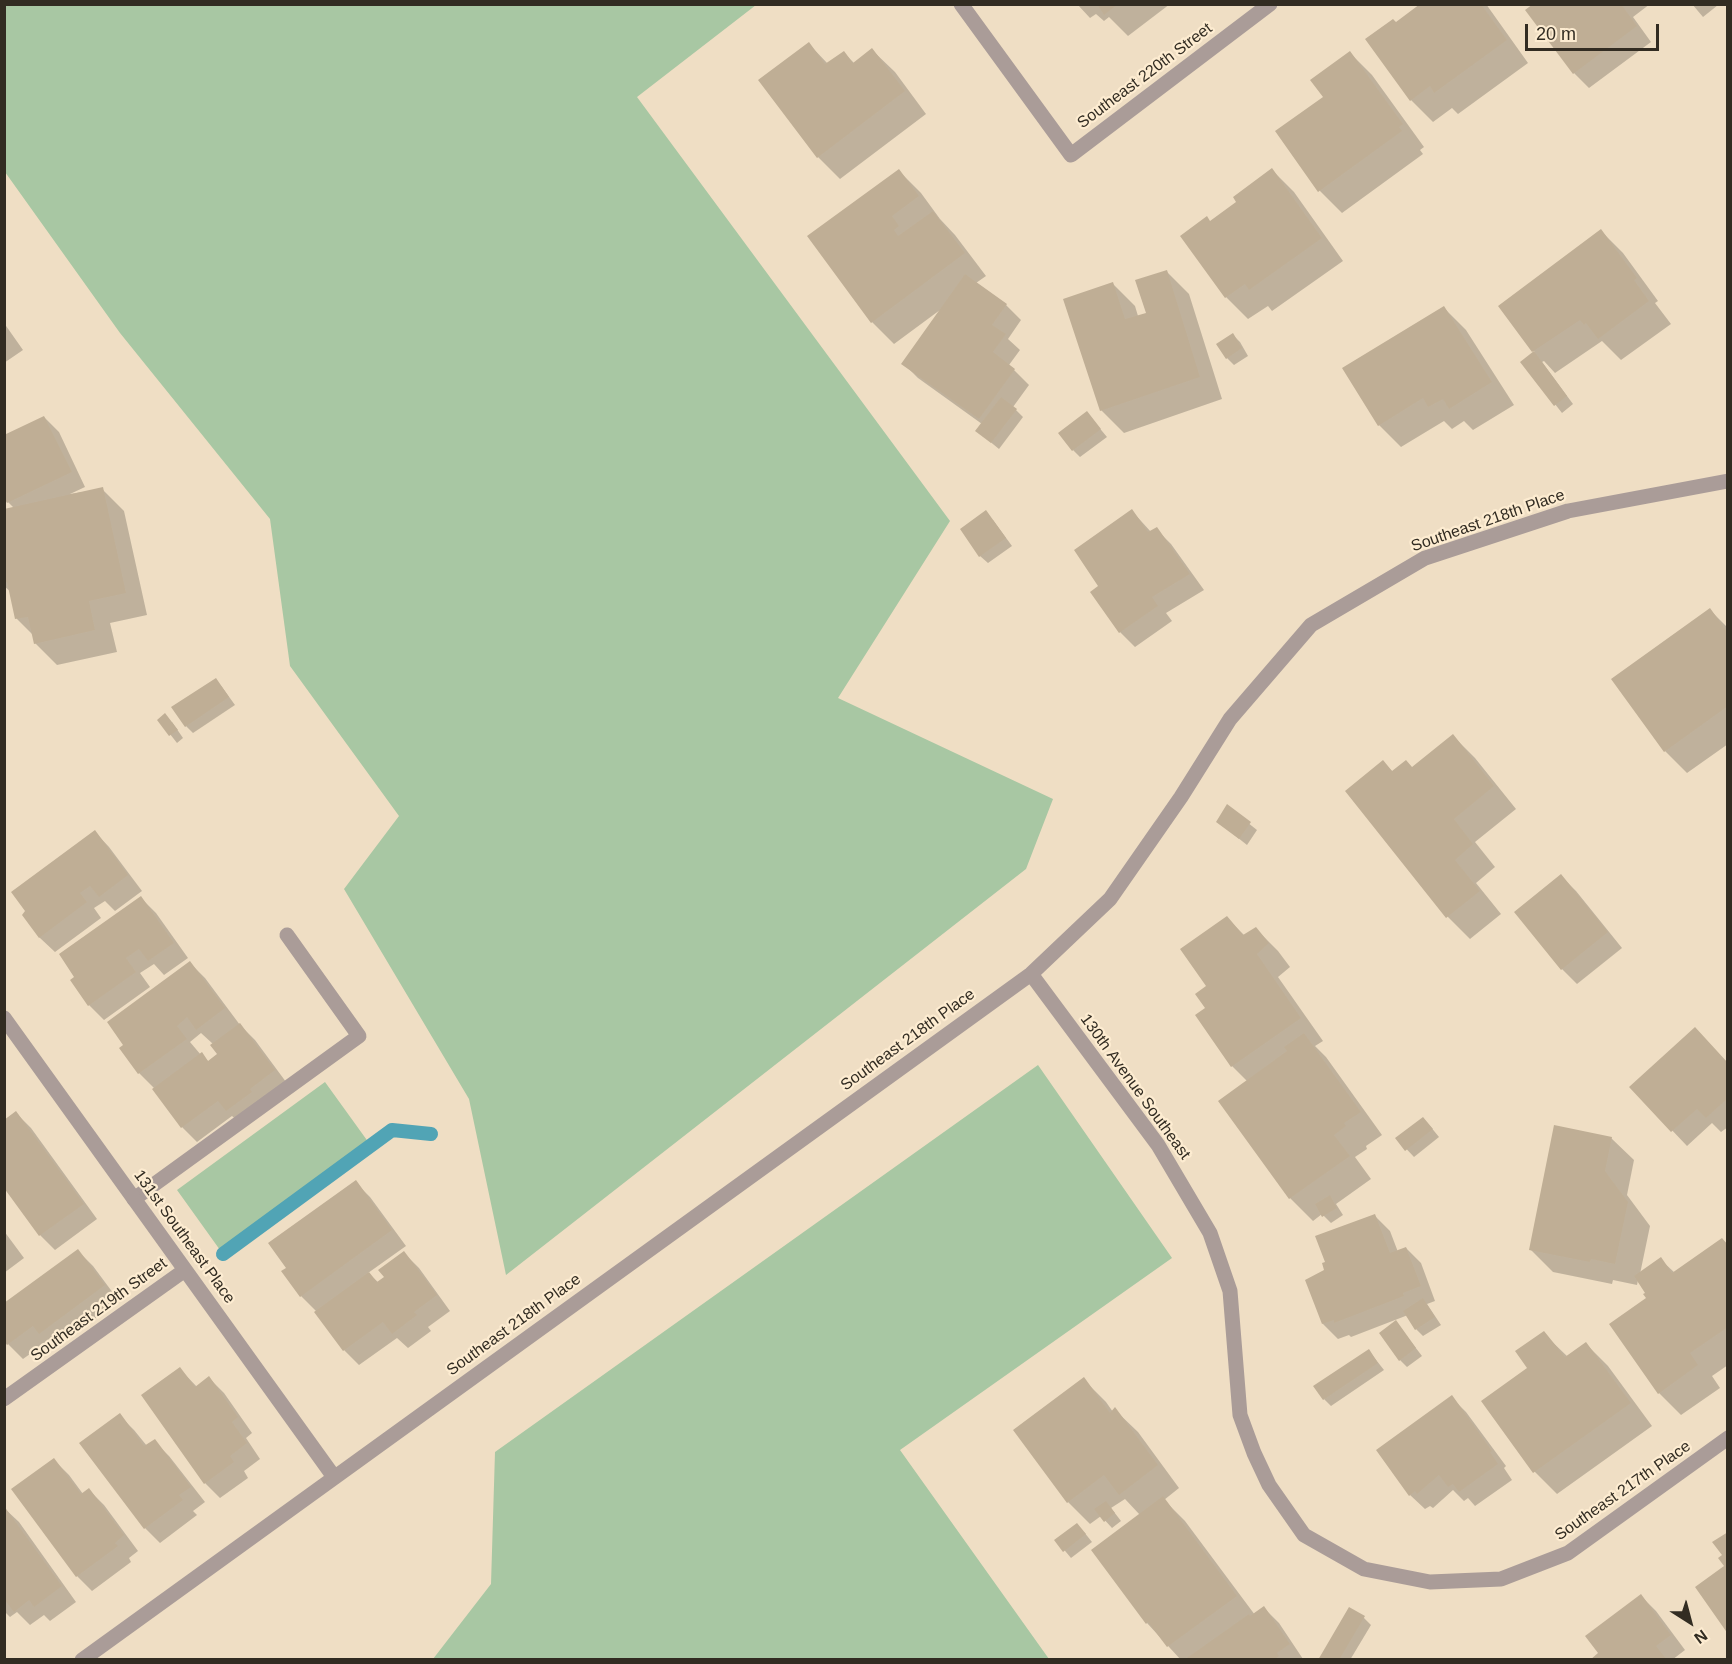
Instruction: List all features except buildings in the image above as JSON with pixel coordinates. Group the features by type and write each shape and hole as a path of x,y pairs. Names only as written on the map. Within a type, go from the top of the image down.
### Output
{"street":[{"name":"Southeast 220th Street","path":"962,4 1071,155 1270,4"},
{"name":"Southeast 218th Place","path":"82,1659 1031,974 1110,899 1181,797 1230,719 1311,624 1425,558 1568,511 1728,481"},
{"path":"134,1198 359,1036 287,935"},
{"name":"130th Avenue Southeast","path":"1031,974 1158,1145 1210,1233 1230,1291 1240,1415 1269,1485 1304,1535 1364,1569 1430,1582 1501,1579"},
{"name":"131st Southeast Place","path":"4,1018 334,1478"},
{"name":"Southeast 219th Street","path":"4,1400 185,1270"},
{"name":"Southeast 217th Place","path":"1501,1579 1568,1553 1728,1438"}],"green space":[{"path":"4,5 756,5 637,97 950,521 838,698 1053,799 1026,869 506,1275 469,1099 344,889 399,816 290,666 270,519 120,333 5,172"},
{"path":"1038,1065 1172,1258 900,1450 1049,1659 433,1659 491,1584 495,1452"},
{"path":"325,1082 369,1143 220,1250 177,1190"}],"waterway":[{"path":"223,1254 392,1130 431,1134"}]}
